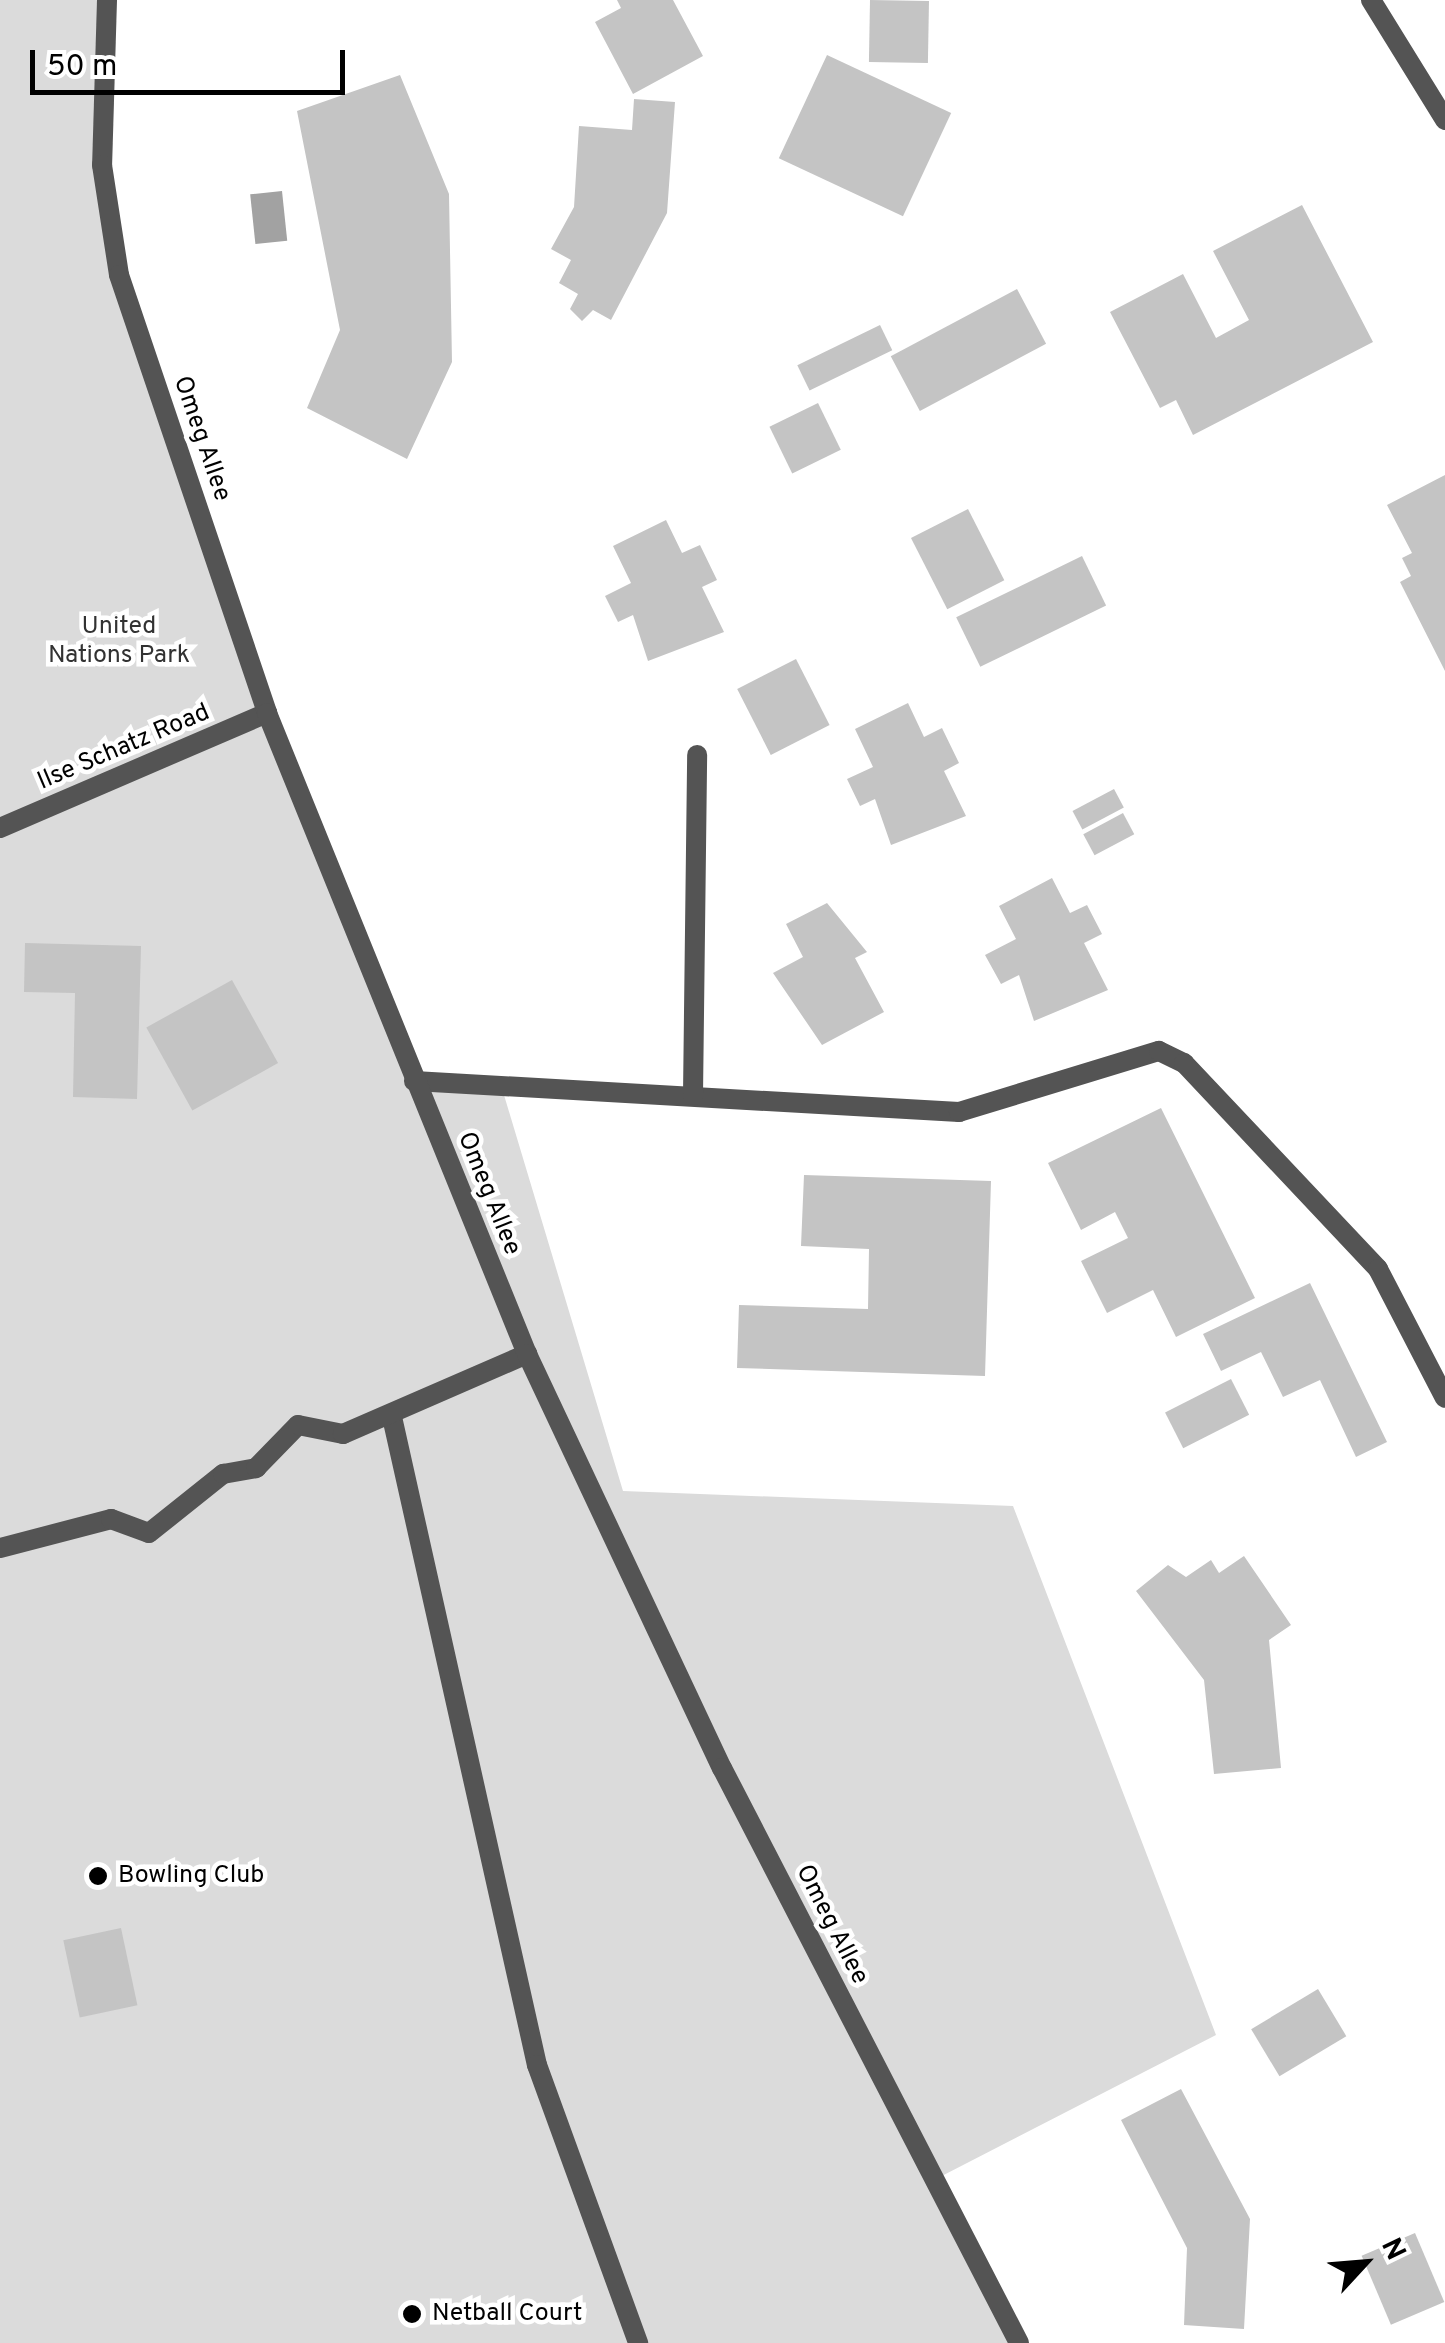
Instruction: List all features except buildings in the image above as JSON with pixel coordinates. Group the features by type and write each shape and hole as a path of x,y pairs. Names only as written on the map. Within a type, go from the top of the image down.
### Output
{"street":[{"name":"Omeg Allee","path":"107,0 102,164 119,275 267,714 527,1354 722,1768 1019,2343"},
{"path":"1371,0 1445,120"},
{"name":"Ilse Schatz Road","path":"0,828 267,714"},
{"path":"693,1095 697,756"},
{"path":"414,1081 959,1112 1159,1051 1184,1063 1378,1269 1445,1398"},
{"path":"0,1548 111,1519 149,1533 223,1474 256,1468 298,1425 343,1434 392,1417 527,1354"},
{"path":"392,1417 537,2064 638,2343"}],"green space":[{"name":"United Nations Park","path":"0,0 112,0 105,206 267,713 414,1081 501,1085 623,1491 1013,1506 1216,2035 934,2180 1019,2343 0,2343"}],"shaded area":[{"path":"282,191 287,241 255,244 250,194"}],"place":[{"name":"Bowling Club","path":"98,1876"},
{"name":"Netball Court","path":"412,2314"}]}
